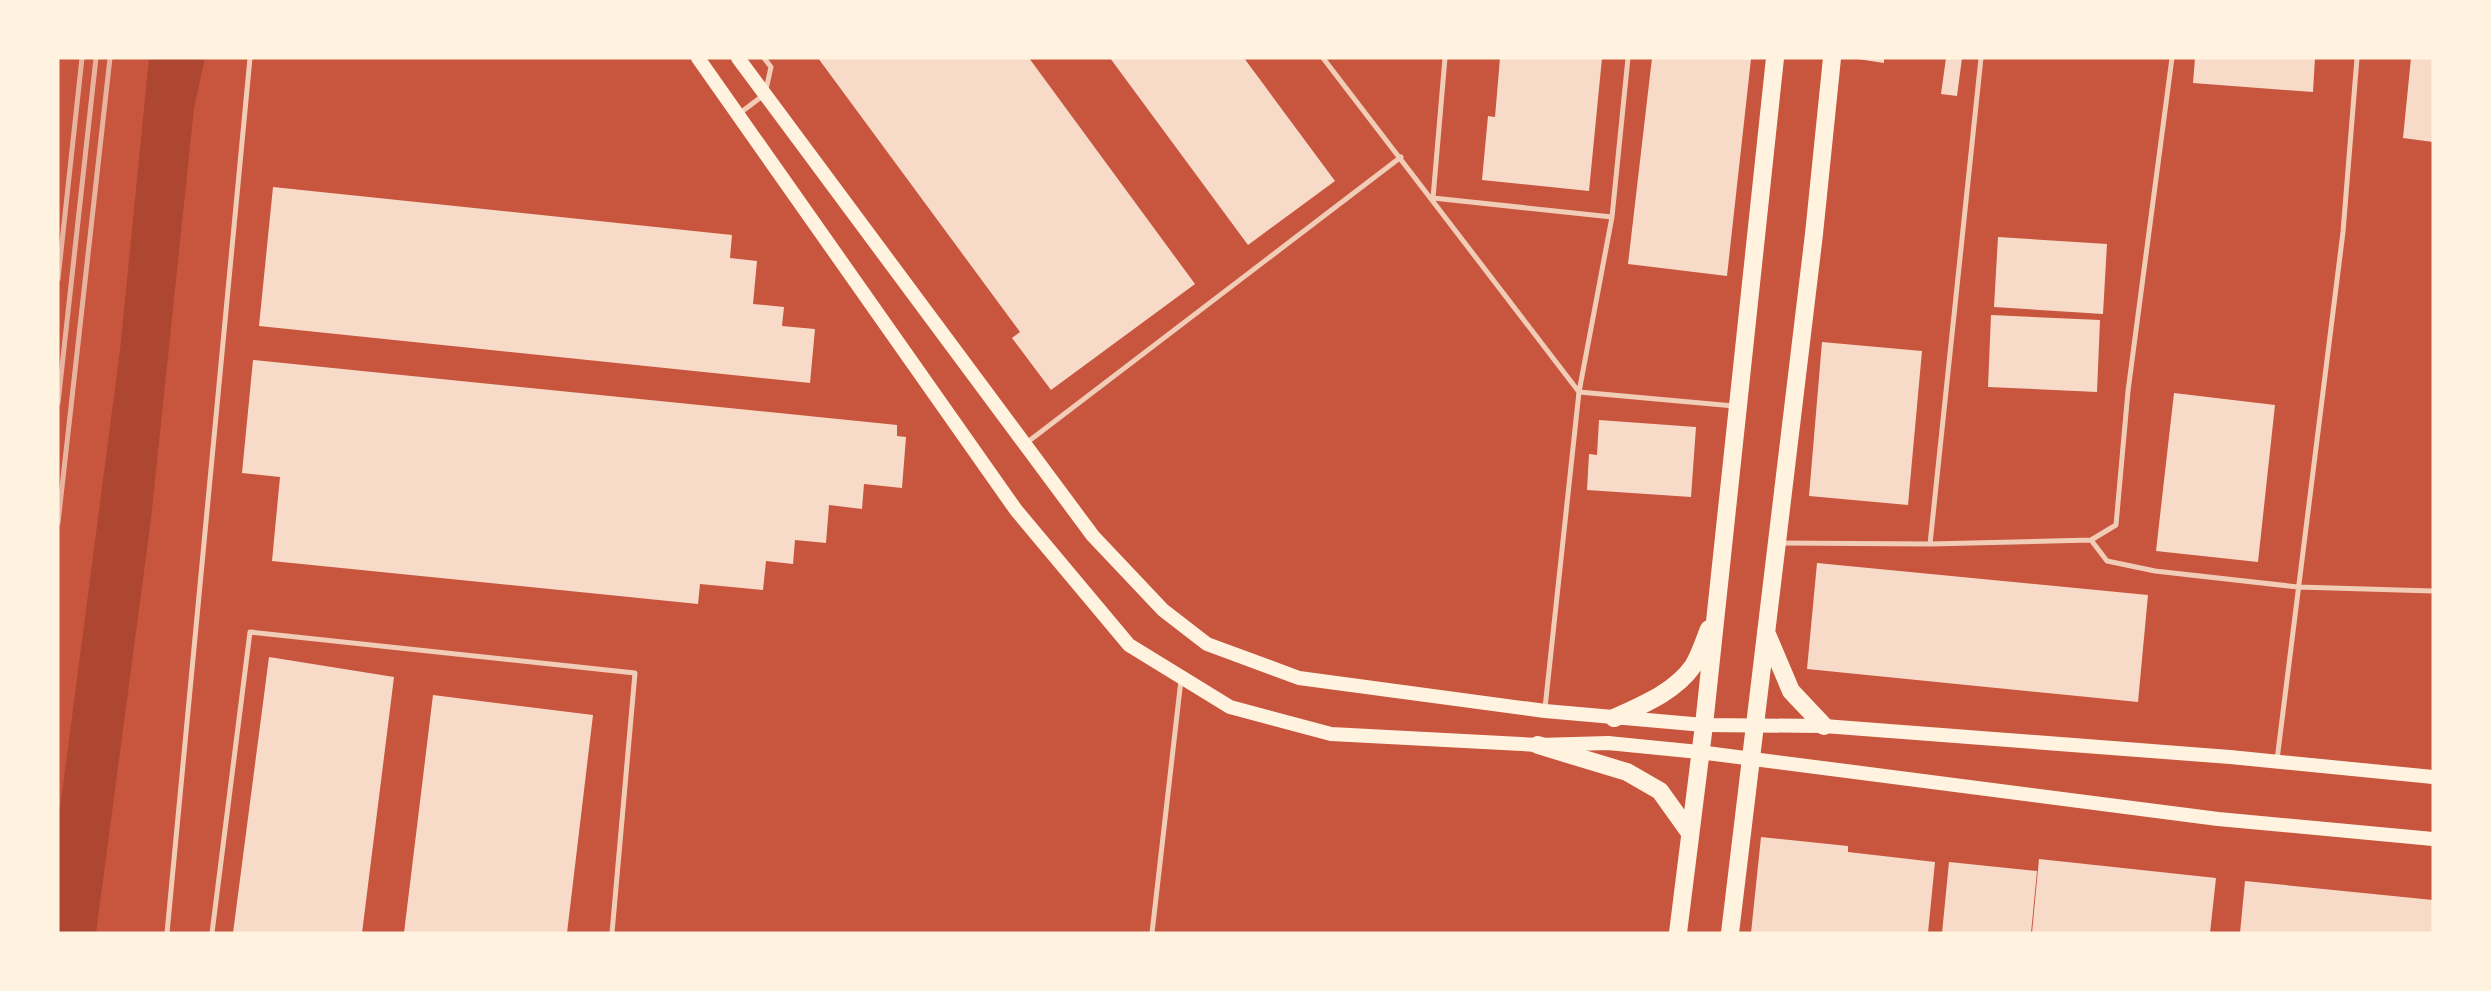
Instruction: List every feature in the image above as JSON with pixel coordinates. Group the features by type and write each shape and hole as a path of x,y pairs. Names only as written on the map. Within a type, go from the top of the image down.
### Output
{"main road":[{"path":"698,58 1016,510 1129,645 1230,707 1331,734 1538,746 1608,744 1699,752 2218,819 2433,839"},
{"path":"738,58 1093,536 1163,610 1207,644 1299,678 1545,711 1704,725 1824,726 2433,777"},
{"path":"1678,933 1704,725 1775,58"},
{"path":"1730,933 1814,234 1832,58"},
{"path":"1614,718 1672,688 1693,666 1716,614"},
{"path":"1765,628 1791,691 1824,726"},
{"path":"1538,746 1627,772 1660,792 1690,833"}],"lane":[{"path":"167,933 250,58"},
{"path":"738,115 765,94 771,68 764,58"},
{"path":"1323,58 1433,198 1579,392 1739,406"},
{"path":"1433,198 1445,58"},
{"path":"1545,711 1579,392 1612,217 1628,58"},
{"path":"1930,544 1981,58"},
{"path":"1776,543 1930,544 2091,540 2116,525 2128,391 2172,58"},
{"path":"2276,762 2343,232 2357,58"},
{"path":"1025,444 1401,157"},
{"path":"1433,198 1612,217"},
{"path":"2091,540 2107,561 2155,571 2298,587 2433,591"},
{"path":"212,933 250,632 635,673 612,933"},
{"path":"1152,933 1181,677"}],"shaded area":[{"path":"149,58 205,58 194,108 151,519 96,933 58,933 58,824 120,350"}],"building":[{"path":"818,58 1029,58 1195,284 1051,390 1012,338 1020,332"},
{"path":"1110,58 1244,58 1335,181 1248,245"},
{"path":"1500,58 1602,58 1589,191 1482,180 1488,116 1495,117"},
{"path":"1652,58 1751,59 1727,276 1628,264"},
{"path":"1851,58 1884,58 1884,63"},
{"path":"1946,58 1962,58 1957,96 1941,94"},
{"path":"2195,58 2315,58 2313,92 2193,83"},
{"path":"2411,58 2433,58 2433,142 2403,138"},
{"path":"273,187 732,235 730,258 757,261 753,304 784,307 782,326 815,329 810,383 259,326"},
{"path":"1998,237 2107,244 2103,314 1994,307"},
{"path":"1991,315 2100,320 2097,392 1988,387"},
{"path":"1822,342 1922,351 1908,505 1809,496"},
{"path":"253,360 897,425 897,436 906,437 902,488 864,484 862,509 829,505 826,543 795,540 793,564 766,561 763,590 700,584 698,604 272,561 280,477 242,473"},
{"path":"2174,393 2275,405 2258,562 2156,551"},
{"path":"1599,420 1696,427 1691,497 1587,490 1589,454 1597,455"},
{"path":"1817,563 2148,595 2138,702 1807,669"},
{"path":"269,657 394,677 362,933 233,933"},
{"path":"433,695 593,715 567,933 404,933"},
{"path":"1761,837 1848,846 1848,852 1935,862 1928,933 1751,933"},
{"path":"2039,859 2216,878 2210,933 2032,933"},
{"path":"1949,862 2037,871 2031,933 1942,933"},
{"path":"2245,881 2433,900 2433,933 2240,933"}],"railway":[{"path":"58,279 82,58"},
{"path":"58,403 96,58"},
{"path":"58,523 110,58"}]}
